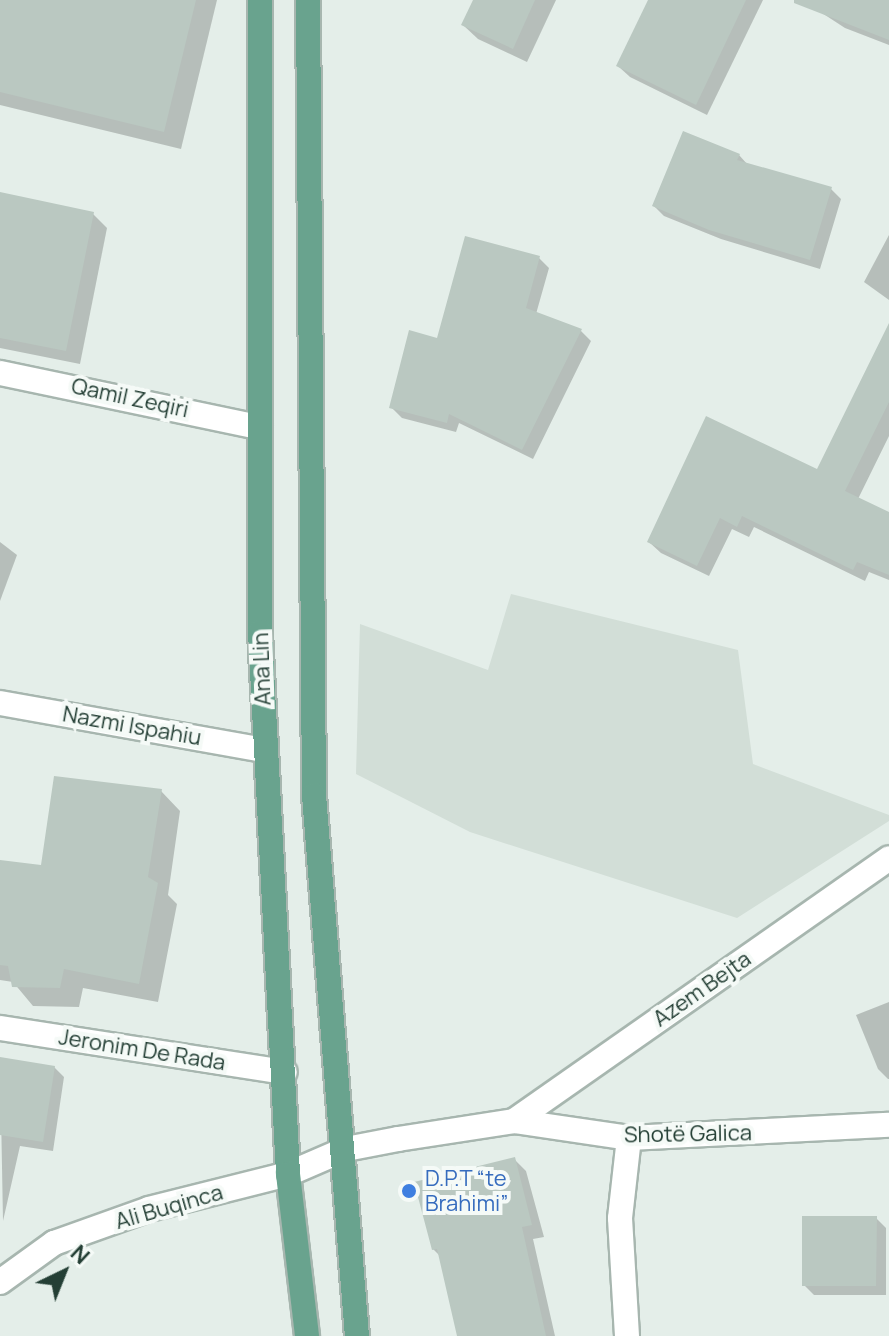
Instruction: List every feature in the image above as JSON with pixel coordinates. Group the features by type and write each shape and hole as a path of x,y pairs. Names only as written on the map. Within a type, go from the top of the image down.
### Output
{"main road":[{"name":"Ana Lin","path":"260,0 259,427 264,750 285,1072 288,1174 307,1336"},
{"path":"308,0 314,795 346,1149 357,1336"}],"street":[{"name":"Qamil Zeqiri","path":"0,373 259,427"},
{"name":"Nazmi Ispahiu","path":"0,703 264,750"},
{"name":"Azem Bejta","path":"514,1121 889,858"},
{"name":"Jeronim De Rada","path":"0,1028 285,1072"},
{"name":"Shotë Galica","path":"346,1149 514,1121 629,1138 889,1125"},
{"path":"627,1336 620,1218 629,1138"},
{"name":"Ali Buqinca","path":"0,1282 54,1243 149,1209 288,1174 346,1149"}],"shaded area":[{"path":"511,594 738,650 753,764 889,815 889,821 737,918 470,832 356,774 360,624 488,670"}],"building":[{"path":"0,0 196,0 164,132 0,92"},
{"path":"473,0 535,0 513,49 461,25"},
{"path":"648,0 746,0 696,105 616,66"},
{"path":"794,0 889,0 889,40 794,3"},
{"path":"683,131 740,154 737,160 832,187 810,260 709,230 652,206"},
{"path":"0,192 94,212 66,351 0,338"},
{"path":"465,236 540,256 526,308 582,329 522,450 449,414 447,423 389,408 409,330 437,338"},
{"path":"889,323 889,402 845,491 889,512 889,575 857,562 853,570 742,516 737,527 720,518 697,566 647,542 706,416 817,469"},
{"path":"54,776 162,789 148,877 158,883 139,984 64,969 60,988 12,987 8,966 0,965 0,860 41,865"},
{"path":"0,1057 55,1066 43,1142 0,1135"},
{"path":"515,1157 532,1225 522,1227 546,1336 457,1336 437,1249 432,1250 414,1182"},
{"path":"802,1216 877,1216 876,1286 802,1286"}],"place":[{"name":"D.P.T “te Brahimi”","path":"409,1191"}]}
